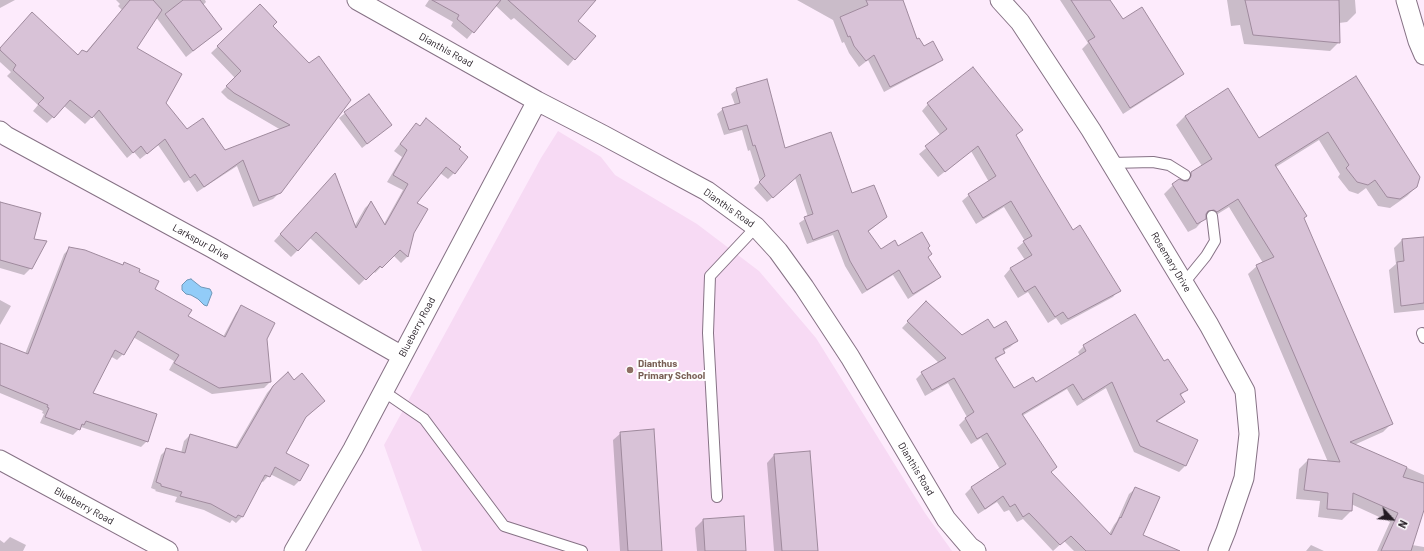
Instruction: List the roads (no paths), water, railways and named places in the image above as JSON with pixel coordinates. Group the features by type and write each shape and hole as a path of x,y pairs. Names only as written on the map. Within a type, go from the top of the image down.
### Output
{"street":[{"name":"Dianthis Road","path":"357,0 536,101 707,191 756,227 778,252 804,287 850,357 946,518 970,547 976,551"},
{"name":"Rosemary Drive","path":"1000,0 1020,22 1091,130 1209,324 1245,392 1249,434 1244,478 1218,551"},
{"path":"1406,0 1418,41 1424,55"},
{"name":"Blueberry Road","path":"294,551 353,449 536,101"},
{"name":"Larkspur Drive","path":"0,131 6,136 212,248 402,356"},
{"name":"Blueberry Road","path":"0,460 168,551"}],"lane":[{"path":"1111,163 1153,162 1169,165 1185,175"},
{"path":"1184,283 1206,256 1215,242 1212,216"},
{"path":"717,497 708,333 710,276 756,227"},
{"path":"383,391 424,419 504,526 582,551"}],"water":[{"path":"191,279 201,287 210,289 212,293 207,306 191,295 186,294 182,290 182,285 187,280"}],"place":[{"name":"Dianthus Primary School","path":"630,370"}]}
